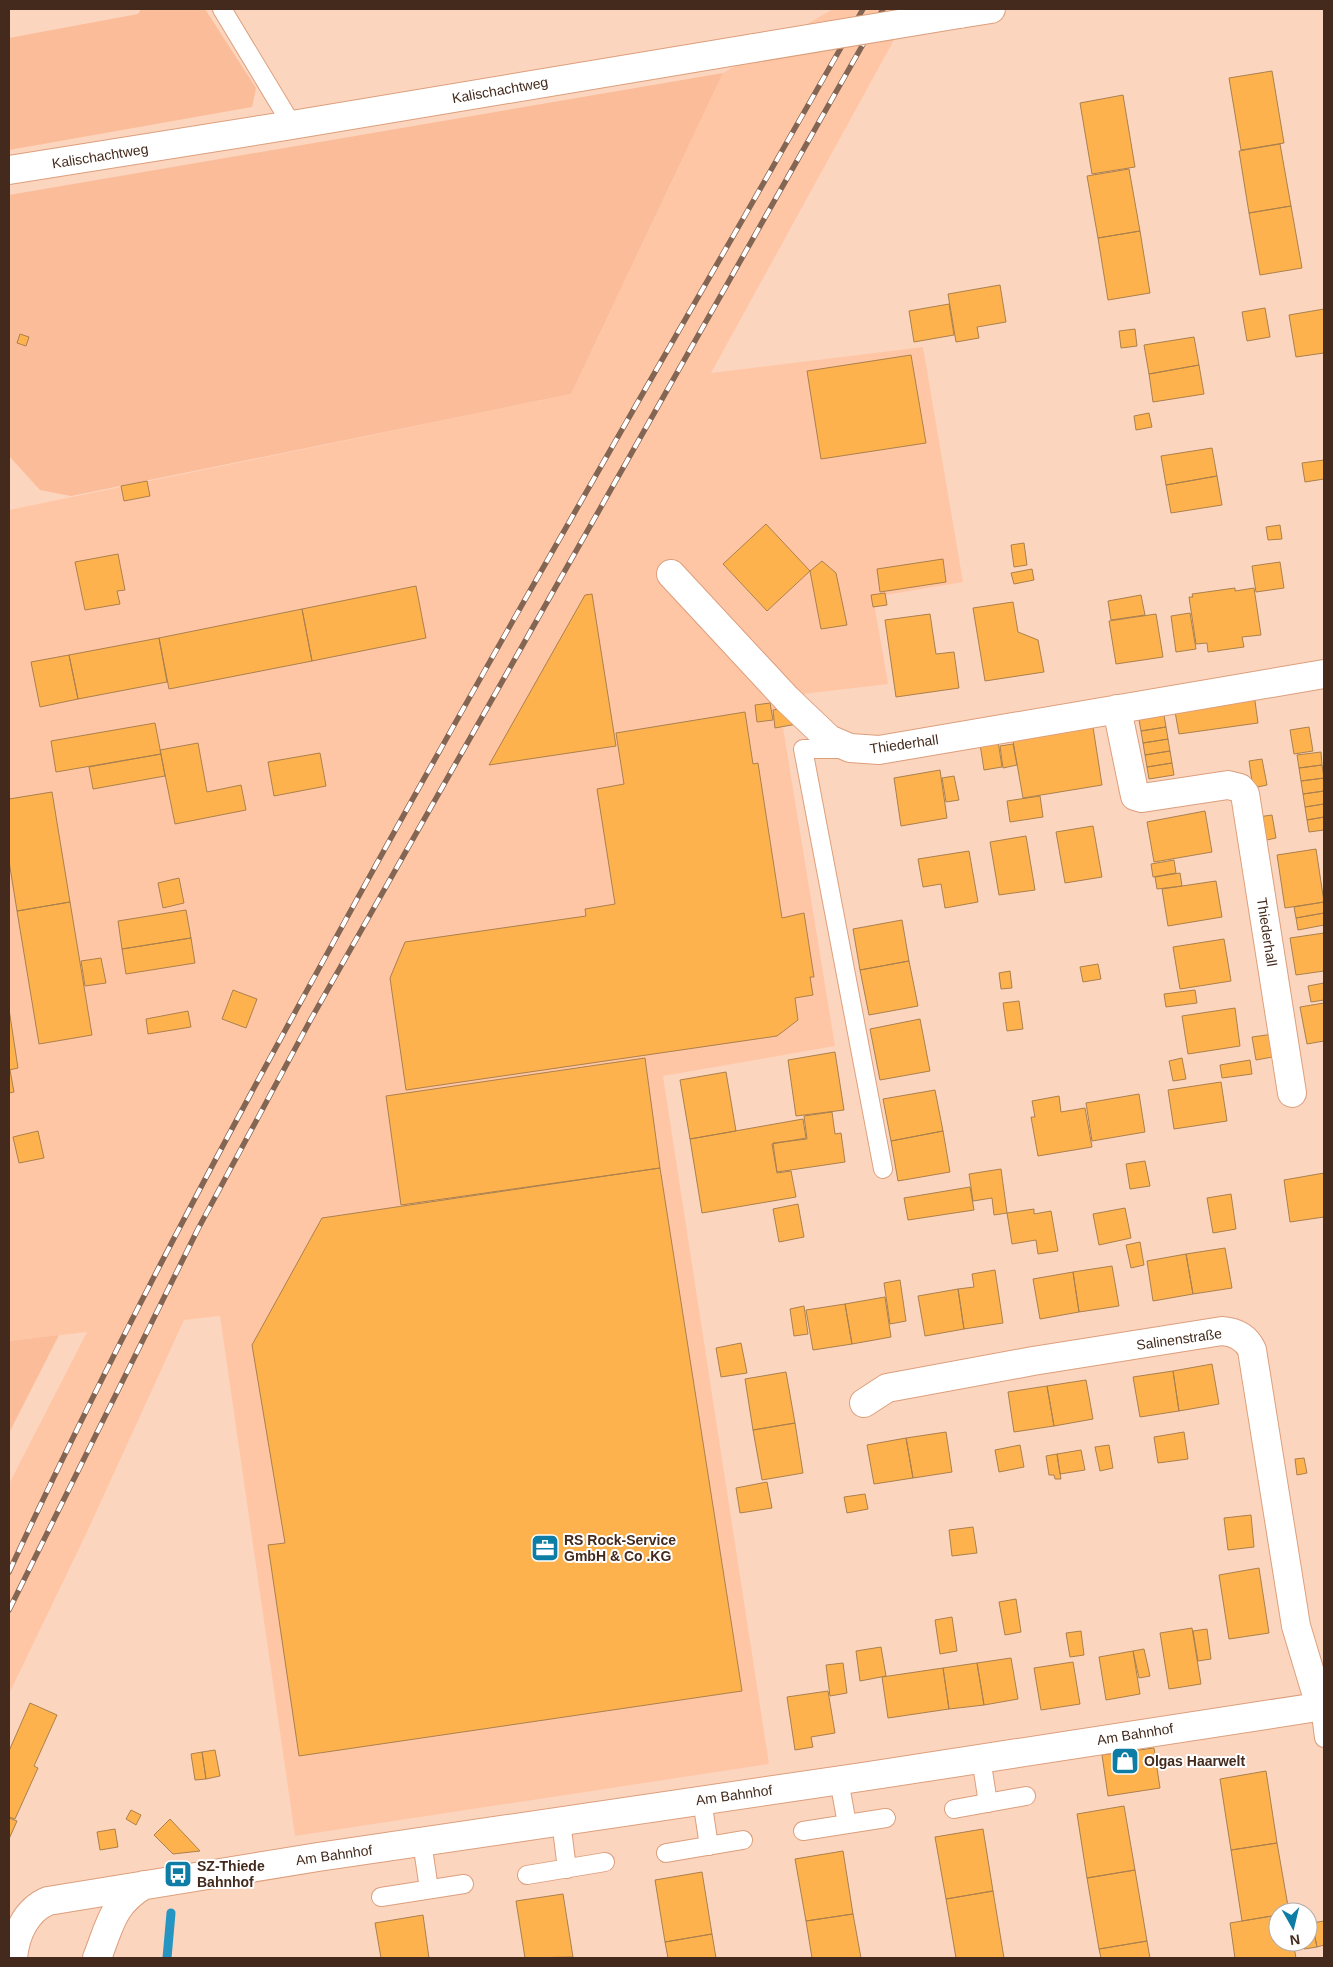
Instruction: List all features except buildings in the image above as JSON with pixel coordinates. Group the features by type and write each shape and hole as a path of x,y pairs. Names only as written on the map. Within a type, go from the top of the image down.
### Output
{"street":[{"name":"Kalischachtweg","path":"9,170 991,9"},
{"name":"Thiederhall","path":"672,574 787,699 829,740 858,750 879,750 1324,674"},
{"name":"Thiederhall","path":"1117,710 1135,796 1142,798 1228,784 1240,788 1245,794 1292,1093"},
{"name":"Salinenstraße","path":"864,1403 887,1388 1033,1361 1222,1331 1244,1338 1252,1350 1296,1626 1322,1706"},
{"name":"Am Bahnhof","path":"13,1958 15,1944 32,1910 48,1901 422,1842 1322,1706"},
{"name":"Am Bahnhof","path":"97,1958 118,1906 130,1893 144,1885"}],"lane":[{"path":"222,9 292,125"},
{"path":"858,750 803,749 883,1169"},
{"path":"1322,1706 1324,1738"},
{"path":"981,1758 988,1803"},
{"path":"839,1780 847,1824"},
{"path":"954,1808 1026,1796"},
{"path":"702,1800 708,1846"},
{"path":"802,1831 886,1818"},
{"path":"560,1821 567,1868"},
{"path":"666,1853 743,1840"},
{"path":"422,1842 428,1889"},
{"path":"527,1875 605,1862"},
{"path":"381,1897 464,1884"}],"shaded area":[{"path":"141,9 205,9 256,88 252,107 9,150 9,38 138,14"},
{"path":"833,9 911,9 711,373 923,347 963,582 873,597 888,684 778,697 835,1046 663,1076 769,1764 295,1836 220,1316 184,1320 87,1532 9,1694 9,1484 87,1332 9,1341 9,510 571,394 723,73"},
{"path":"723,73 571,394 71,496 40,490 9,456 9,195"},
{"path":"59,1335 9,1433 9,1341"}],"waterway":[{"path":"167,1958 171,1913"}],"railway":[{"path":"9,1572 85,1413 165,1255 290,1021 530,591 863,9"},
{"path":"9,1610 198,1229 311,1019 883,9"}],"place":[{"name":"RS Rock-Service GmbH & Co .KG","path":"545,1548"},
{"name":"Olgas Haarwelt","path":"1125,1761"},
{"name":"SZ-Thiede Bahnhof","path":"178,1874"}]}
